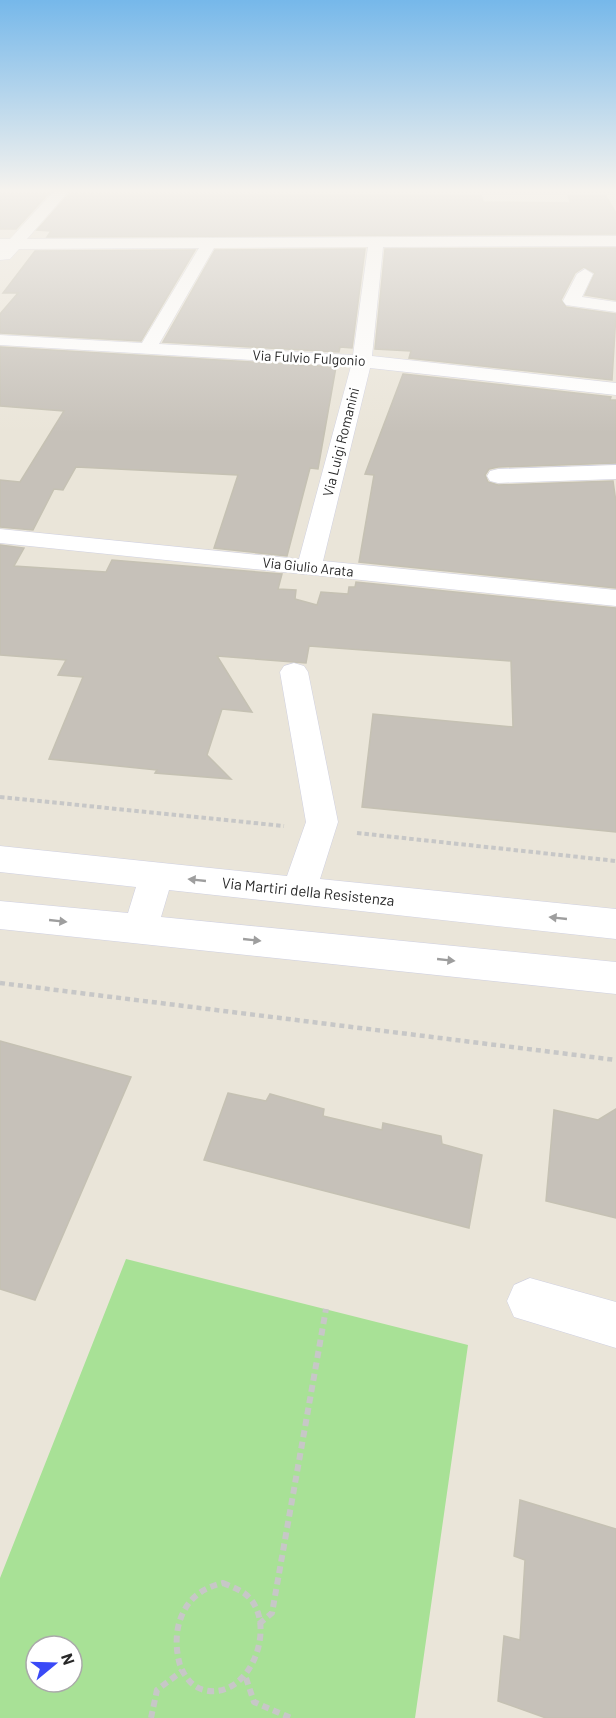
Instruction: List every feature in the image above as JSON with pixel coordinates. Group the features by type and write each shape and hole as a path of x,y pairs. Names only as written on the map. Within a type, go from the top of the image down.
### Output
{"street":[{"path":"147,349 192,272"},
{"name":"Via Luigi Romanini","path":"309,568 362,361 373,272"},
{"path":"585,274 572,301 616,307"},
{"name":"Via Fulvio Fulgonio","path":"0,340 362,361 616,389"},
{"path":"498,476 616,472"},
{"name":"Via Giulio Arata","path":"0,536 616,598"},
{"path":"294,672 322,822 299,891"},
{"name":"Via Martiri della Resistenza","path":"0,859 616,924"},
{"path":"140,929 157,875"},
{"path":"0,915 616,978"},
{"path":"530,1301 616,1325"}],"path":[{"path":"0,983 616,1060"},
{"path":"259,1624 272,1613 326,1309"},
{"path":"223,1583 235,1586 255,1607 259,1624 260,1644 256,1662 246,1678 234,1689 219,1695 205,1694 192,1684 182,1671 176,1635 180,1618 193,1598 209,1585 223,1583"},
{"path":"151,1718 158,1690 182,1671"},
{"path":"246,1678 254,1702 291,1718"}],"green space":[{"path":"126,1259 468,1345 415,1718 0,1718 0,1578"}],"building":[{"path":"19,272 182,272 141,341 0,333 0,314 18,293 3,293"},
{"path":"202,272 362,272 352,348 340,347 339,352 163,342"},
{"path":"383,272 576,272 561,300 566,307 616,314 612,380 409,358 411,351 375,349"},
{"path":"616,272 616,300 585,295 595,273"},
{"path":"0,347 336,367 318,469 310,468 287,556 214,548 238,475 76,467 63,490 54,489 33,530 0,527 0,480 20,482 64,411 0,406"},
{"path":"403,374 611,397 610,400 616,400 616,463 498,467 489,469 485,475 488,482 498,485 613,481 616,502 616,588 359,562 374,475 365,474"},
{"path":"0,545 24,548 14,566 106,572 112,560 282,574 278,589 296,590 295,599 317,605 321,592 348,594 349,587 355,587 356,582 616,608 616,832 362,807 373,714 513,727 511,661 309,646 306,663 217,656 252,712 222,709 207,755 231,779 155,773 157,770 49,759 83,677 58,675 66,660 0,655"},
{"path":"0,1041 131,1077 35,1300 0,1289"},
{"path":"228,1093 266,1101 270,1094 324,1109 323,1116 382,1130 383,1123 441,1136 442,1144 482,1155 469,1228 204,1160"},
{"path":"616,1109 616,1218 546,1201 554,1110 598,1120"},
{"path":"520,1500 616,1529 616,1718 546,1718 498,1701 504,1636 520,1640 525,1560 514,1556"}]}
